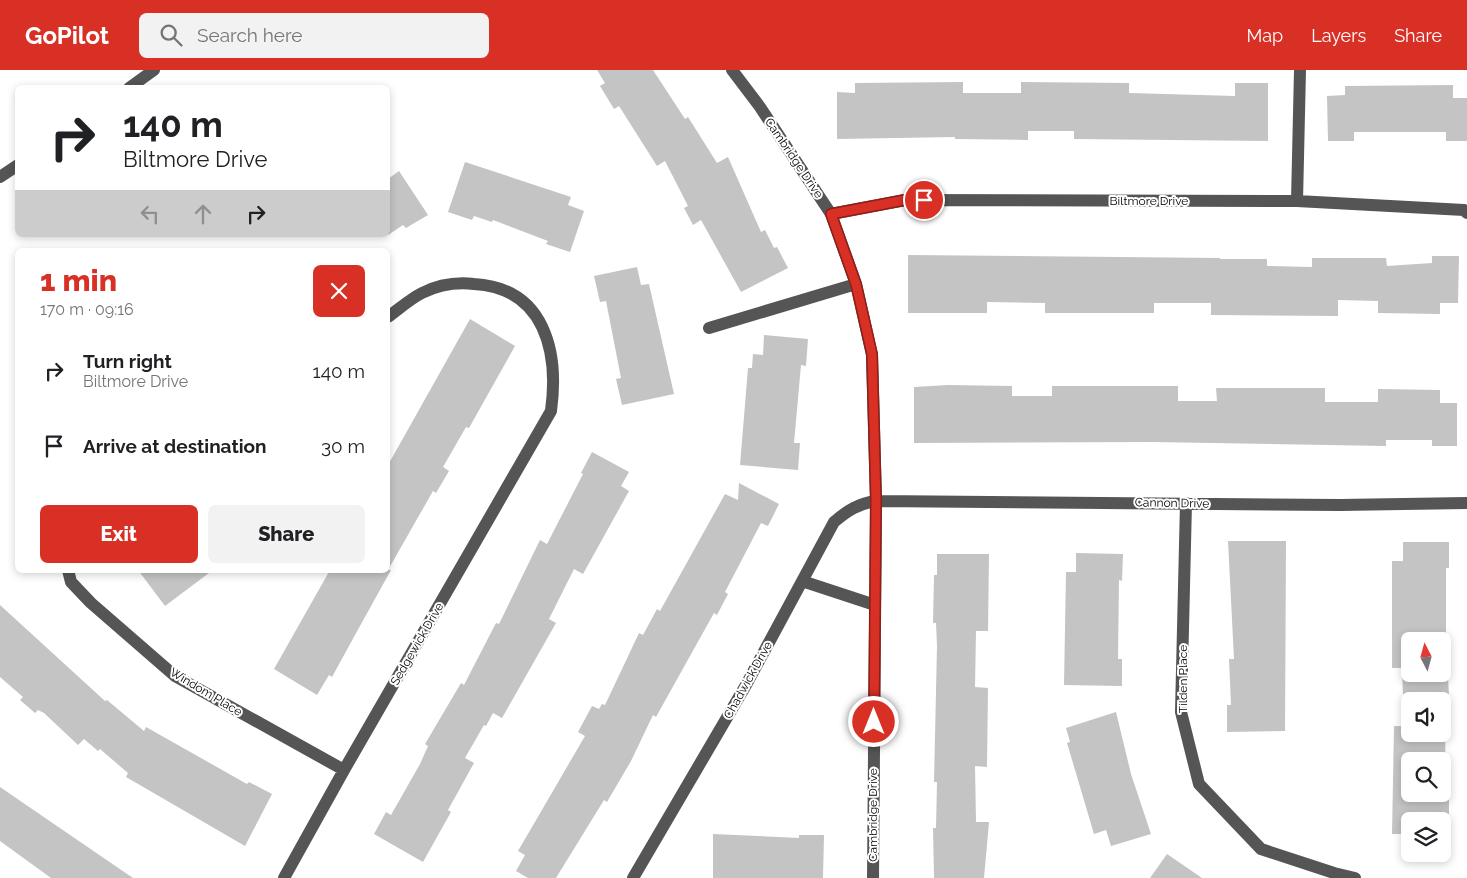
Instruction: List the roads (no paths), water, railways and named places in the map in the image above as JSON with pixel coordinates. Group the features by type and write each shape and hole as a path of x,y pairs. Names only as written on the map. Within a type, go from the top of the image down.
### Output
{"street":[{"path":"133,85 154,70"},
{"name":"Cambridge Drive","path":"732,70 760,106 831,214 856,284 872,354 876,501 873,878"},
{"path":"1298,201 1300,70"},
{"path":"0,177 15,167"},
{"name":"Biltmore Drive","path":"831,214 905,200 1298,201 1464,210 1467,213"},
{"name":"Sedgewick Drive","path":"284,878 344,770 551,411 555,382 551,349 542,327 527,306 513,293 489,284 455,282 422,292 390,316"},
{"path":"709,328 856,284"},
{"name":"Cannon Drive","path":"876,501 1340,505 1467,504"},
{"name":"Chadwick Drive","path":"633,878 746,685 834,522 848,509 862,503 876,501"},
{"name":"Tilden Place","path":"1186,503 1181,712 1199,784 1261,849 1355,878"},
{"name":"Windom Place","path":"69,573 71,582 90,603 175,676 344,770"},
{"path":"802,581 875,605"}]}
